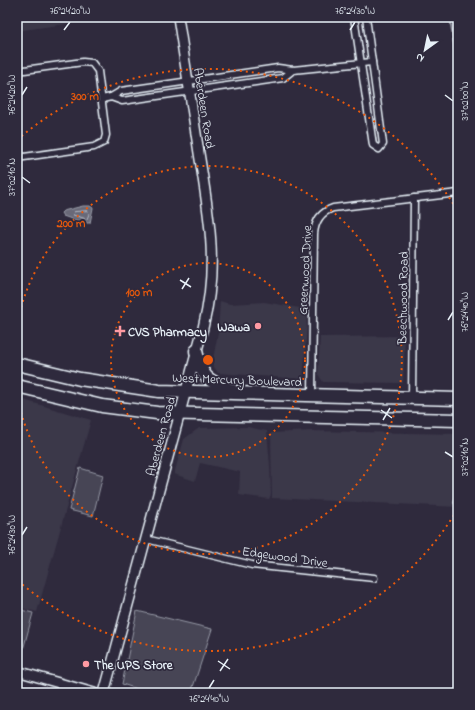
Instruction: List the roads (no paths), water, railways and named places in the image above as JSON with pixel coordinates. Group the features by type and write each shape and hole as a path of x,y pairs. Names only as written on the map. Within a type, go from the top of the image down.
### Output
{"highway":[{"path":"196,350 200,367 209,381 241,394"},
{"name":"West Mercury Boulevard","path":"17,364 102,383 146,389 241,394 458,399"},
{"path":"17,386 102,406 157,413 458,420"}],"main road":[{"name":"Aberdeen Road","path":"104,693 210,297 213,254 210,217 178,17"},
{"path":"17,672 94,693"}],"street":[{"path":"354,17 373,145 378,149 383,144 366,17"},
{"path":"17,71 89,62 97,69 106,135 102,144 94,147 17,158"},
{"path":"102,99 112,97 121,91 188,80 278,68 293,70 372,62"},
{"path":"112,97 122,101 190,93 283,78 293,70"},
{"name":"Greenwood Drive","path":"312,396 314,234 318,219 325,212 333,208 458,193"},
{"name":"Beechwood Road","path":"412,398 414,198"},
{"name":"Edgewood Drive","path":"146,539 252,565 374,578"}],"water":[{"path":"83,206 90,206 93,208 90,223 83,223 63,216 61,213 63,211"}],"waterway":[{"path":"450,17 458,72"},
{"path":"454,503 458,489"}],"place":[{"name":"Wawa","path":"258,326"},
{"name":"CVS Pharmacy","path":"120,331"},
{"name":"The UPS Store","path":"86,664"}]}
